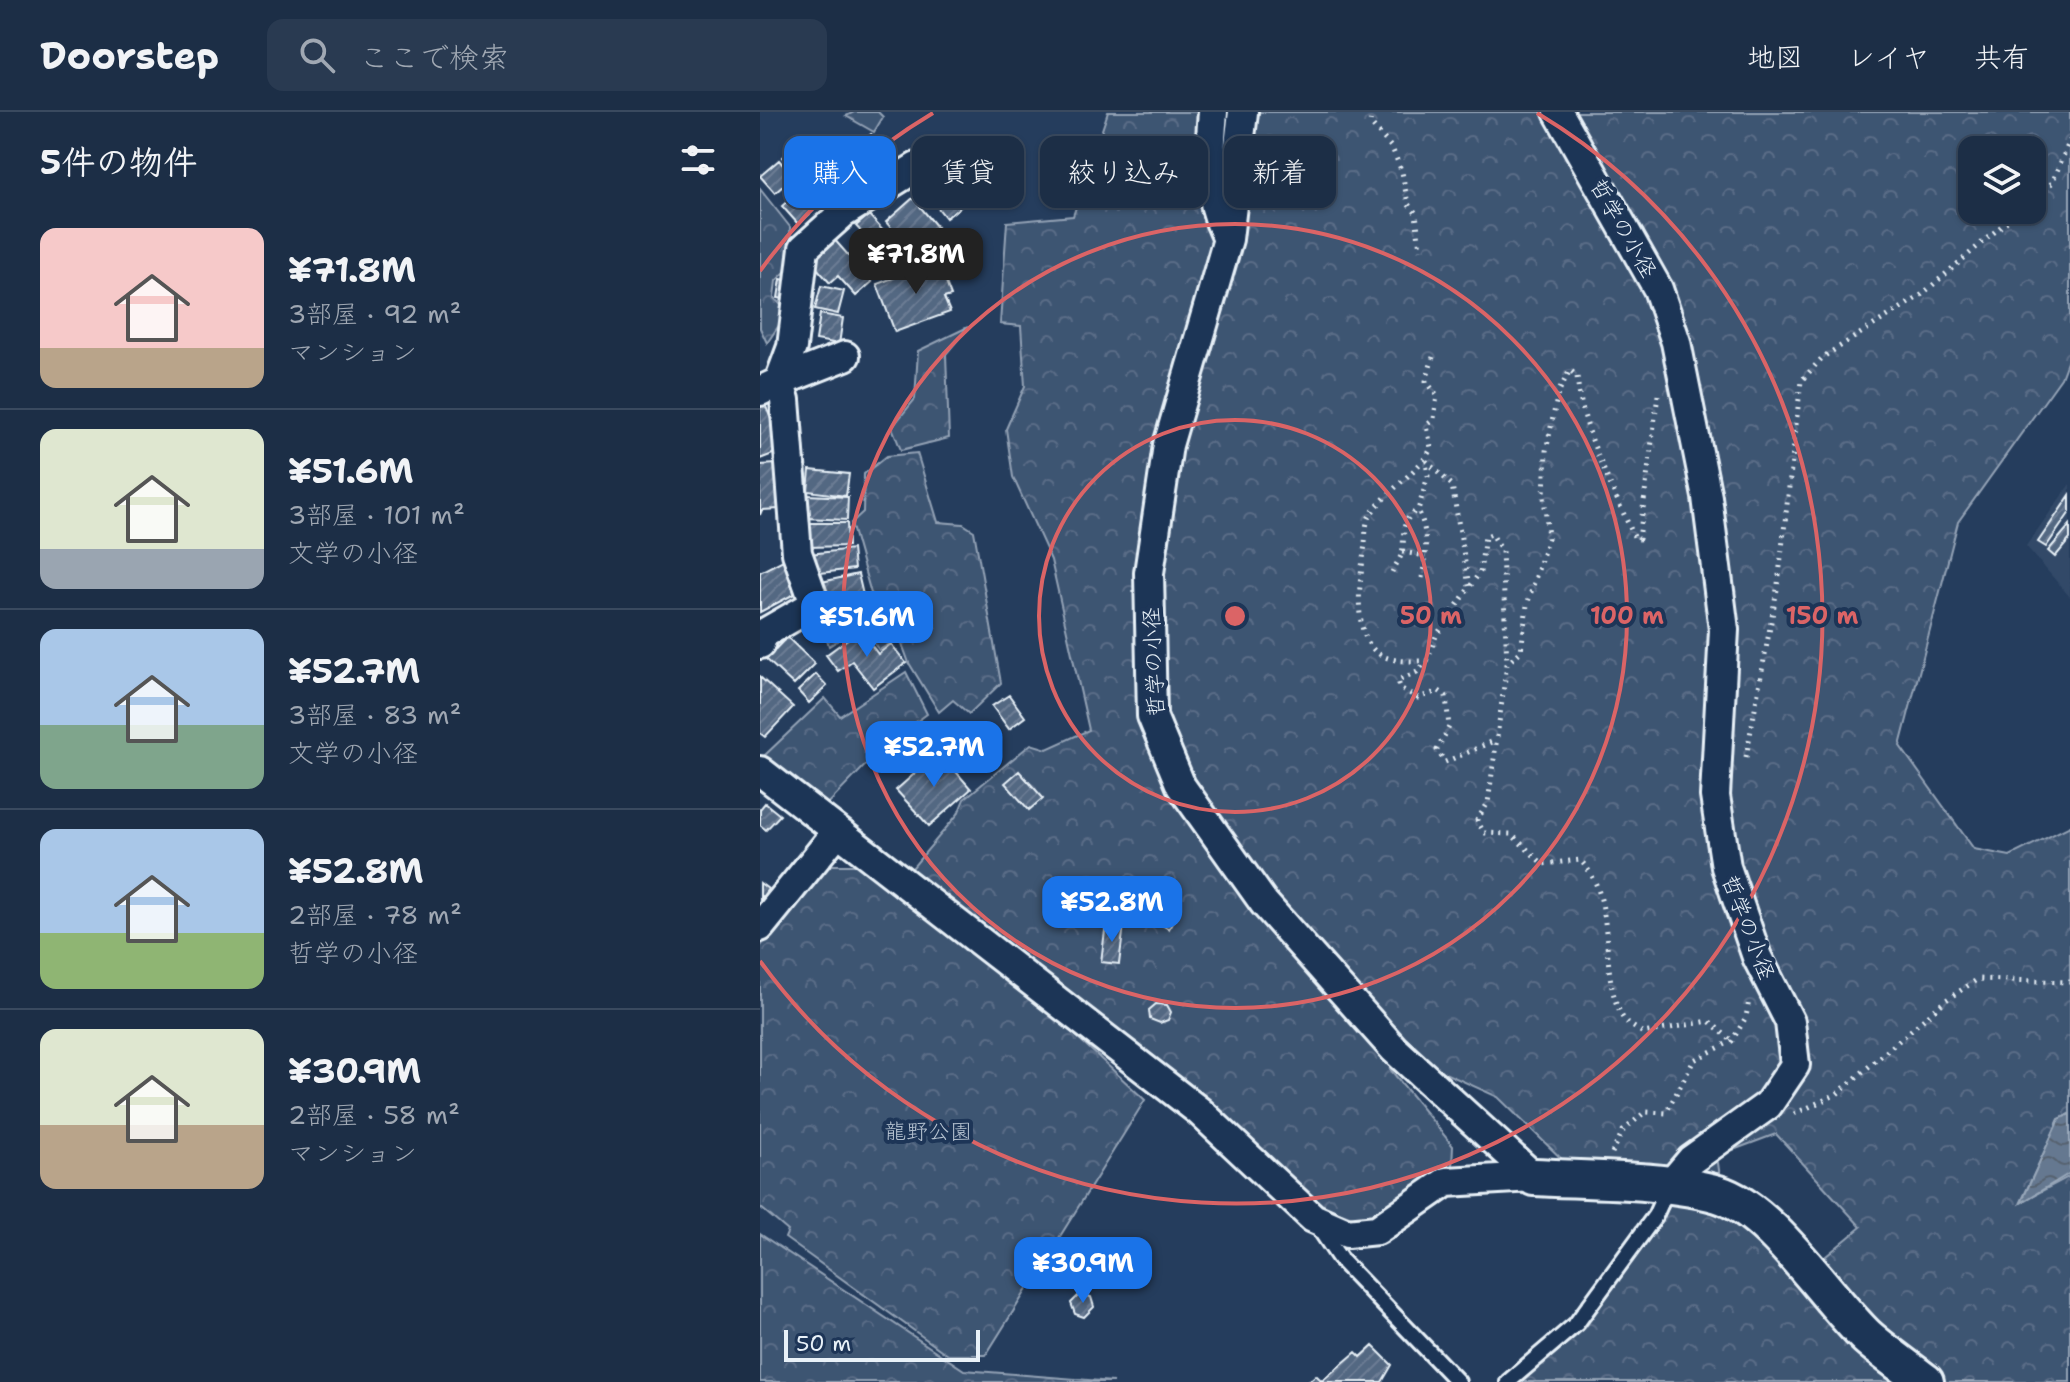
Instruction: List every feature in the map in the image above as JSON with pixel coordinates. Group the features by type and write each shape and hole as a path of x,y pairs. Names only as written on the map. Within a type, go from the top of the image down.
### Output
{"street":[{"path":"1213,112 1209,154 1214,210 1228,239"},
{"name":"哲学の小径","path":"1243,112 1228,239 1168,445 1149,573 1152,716 1181,786 1264,903 1394,1049 1534,1177"},
{"name":"哲学の小径","path":"1558,112 1658,289 1676,342 1707,497 1724,630 1715,796 1726,867 1757,957 1790,1022 1795,1065 1768,1105 1691,1160 1668,1187"},
{"path":"769,386 792,347 804,248 843,213 912,170"},
{"path":"769,386 845,356"},
{"path":"760,644 763,634 815,604 797,553 785,400 769,386"},
{"path":"760,771 1199,1111 1313,1218 1347,1233 1377,1230 1446,1182 1534,1177 1607,1181 1718,1194 1742,1205 1789,1250 1867,1337 1925,1382"},
{"path":"760,927 837,832"}],"lane":[{"path":"1508,1382 1576,1324 1655,1216 1668,1187"},
{"path":"1313,1218 1340,1259 1458,1382"}],"path":[{"path":"1372,112 1370,123 1392,148 1402,172 1408,204 1416,213 1420,250"},
{"path":"2046,188 2052,183 2070,140"},
{"path":"1743,772 1778,584 1801,381 1823,357 1920,296 2004,224"},
{"path":"1422,578 1426,556 1424,524 1418,510 1428,476 1426,461 1431,448 1427,425 1434,419 1437,395 1426,381 1433,357"},
{"path":"1507,664 1521,651 1527,605 1548,538 1544,496 1546,451 1558,393 1570,370 1577,376 1579,396 1597,450 1635,539 1639,539 1660,381"},
{"path":"1426,461 1452,485 1469,588"},
{"path":"1426,461 1402,478 1368,517 1357,587 1365,631 1374,650 1396,660 1427,661"},
{"path":"1392,572 1402,552 1401,530 1410,514 1418,510"},
{"path":"1497,739 1445,762 1437,750 1449,727 1446,696 1439,691 1418,698 1400,688 1398,680 1417,672 1427,661 1436,636 1480,572 1485,536 1492,534 1502,551 1507,664 1497,739 1488,803 1477,820 1484,833 1511,834 1543,864 1580,860 1589,870 1605,922 1613,987 1624,1019 1643,1033 1709,1021 1732,1041"},
{"path":"1402,552 1426,556"},
{"path":"1607,1181 1609,1157 1623,1131 1645,1112 1666,1113 1694,1060 1732,1041 1746,1017 1757,957"},
{"path":"1781,1120 1837,1094 1946,1000 1978,979 2070,982"}],"shaded area":[{"path":"2070,484 2070,597 2026,546"}],"green space":[{"path":"854,112 878,112 883,117 874,132 846,116"},
{"path":"1108,112 2070,112 2070,354 2061,378 1958,522 1900,746 1974,849 2010,856 2070,826 2070,1113 2059,1120 2021,1202 2070,1176 2070,1382 1521,1382 1585,1328 1674,1200 1571,1168 1498,1097 1412,1058 1390,1069 1453,1146 1452,1167 1393,1206 1360,1220 1320,1205 1153,1059 907,874 958,814 964,799 1031,744 1047,749 1089,730 1051,560 1013,477 1006,429 1025,386 1021,326 1000,324 1007,222 1073,216 1076,208 1208,208 1208,136 1100,136","holes":["1776,1134 1861,1227 1820,1261 1756,1191 1720,1177 1717,1156"]},
{"path":"760,189 790,227 792,265 776,281 774,298 788,312 767,343 760,328"},
{"path":"968,327 946,354 949,438 901,450 892,427 915,399 918,351"},
{"path":"917,453 938,522 963,524 974,531 1001,683 969,714 953,700 939,712 909,663 900,638 879,650 861,626 829,646 817,608 872,597 851,523 863,512 864,474 887,456"},
{"path":"906,672 927,714 885,745 825,807 764,756 825,698 840,716"},
{"name":"龍野公園","path":"828,865 859,865 1047,1009 1145,1100 986,1355 948,1355 785,1238 788,1231 760,1207 760,947"},
{"path":"760,1234 964,1370 1113,1382 760,1382"}],"water":[{"path":"2070,1114 2070,1173 2021,1203 2059,1119"}],"building":[{"path":"779,160 784,166 784,185 775,193 760,176"},
{"path":"912,199 912,208 921,208 937,227 910,250 886,222"},
{"path":"782,206 810,208 813,211 798,224"},
{"path":"938,208 959,208 946,218"},
{"path":"869,215 893,242 889,246 896,254 875,274 852,250 866,237 856,226"},
{"path":"833,238 872,282 856,296 838,276 830,283 809,259"},
{"path":"938,261 951,296 944,298 950,312 895,332 877,284"},
{"path":"781,279 794,282 790,300 778,298"},
{"path":"821,286 844,291 838,314 815,309"},
{"path":"820,314 843,318 839,344 816,340"},
{"path":"765,404 783,450 760,459 760,406"},
{"path":"777,464 779,509 762,510 760,515 760,465"},
{"path":"810,470 849,474 846,496 808,491"},
{"path":"807,495 848,497 847,520 806,518"},
{"path":"2070,495 2070,512 2046,547 2038,542"},
{"path":"807,523 847,523 848,546 808,547"},
{"path":"2070,525 2070,539 2055,557 2048,551"},
{"path":"852,549 854,569 812,574 810,554"},
{"path":"783,560 800,591 760,612 760,572"},
{"path":"858,574 863,595 822,604 817,583"},
{"path":"860,630 878,654 891,644 906,663 873,688 852,661 838,671 826,655"},
{"path":"787,637 815,664 794,685 766,659"},
{"path":"816,674 827,686 809,703 798,691"},
{"path":"760,677 793,707 765,737 760,733"},
{"path":"1009,695 1025,717 1009,729 992,706"},
{"path":"939,752 971,789 929,826 896,790"},
{"path":"1019,771 1043,798 1029,810 1005,783"},
{"path":"765,803 780,815 766,830 760,825 760,809"},
{"path":"760,883 768,889 760,900"},
{"path":"1153,901 1177,913 1169,929 1145,916"},
{"path":"1106,923 1124,925 1119,964 1101,962"},
{"path":"1156,1004 1167,1005 1171,1012 1168,1020 1160,1023 1150,1019 1149,1010"},
{"path":"1080,1294 1091,1297 1094,1307 1084,1317 1075,1314 1071,1303"},
{"path":"1373,1346 1392,1365 1382,1382 1308,1382 1316,1375 1322,1381 1356,1352 1361,1357"}]}
